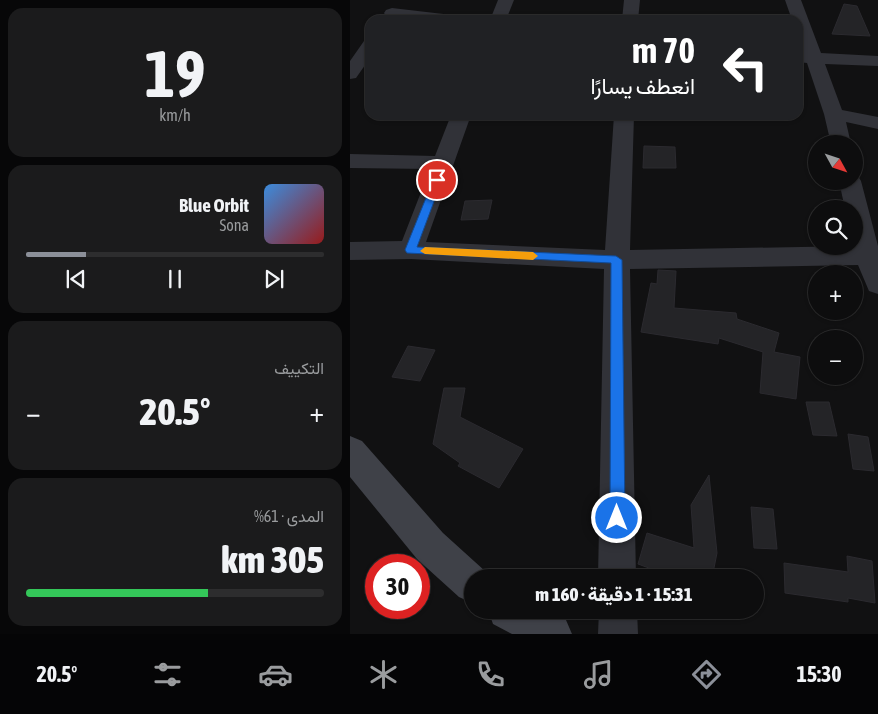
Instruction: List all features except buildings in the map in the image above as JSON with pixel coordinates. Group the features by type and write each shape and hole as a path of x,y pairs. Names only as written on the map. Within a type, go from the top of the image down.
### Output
{"main road":[{"path":"352,465 430,546 464,577"},
{"path":"524,619 552,634"}],"street":[{"path":"500,15 506,0"},
{"path":"630,15 632,0"},
{"path":"793,0 796,15"},
{"path":"392,11 419,15"},
{"path":"358,71 365,56"},
{"path":"805,57 878,61"},
{"path":"805,57 834,114 839,135"},
{"path":"834,114 878,123"},
{"path":"410,250 459,120"},
{"path":"618,569 616,260 624,120"},
{"path":"350,161 444,163"},
{"path":"853,190 873,255 878,284"},
{"path":"350,251 410,250 616,260 873,255"},
{"path":"618,619 618,634"}],"slow traffic":[{"path":"425,251 533,256"}],"route":[{"path":"437,180 410,250 616,260 617,518"}]}
